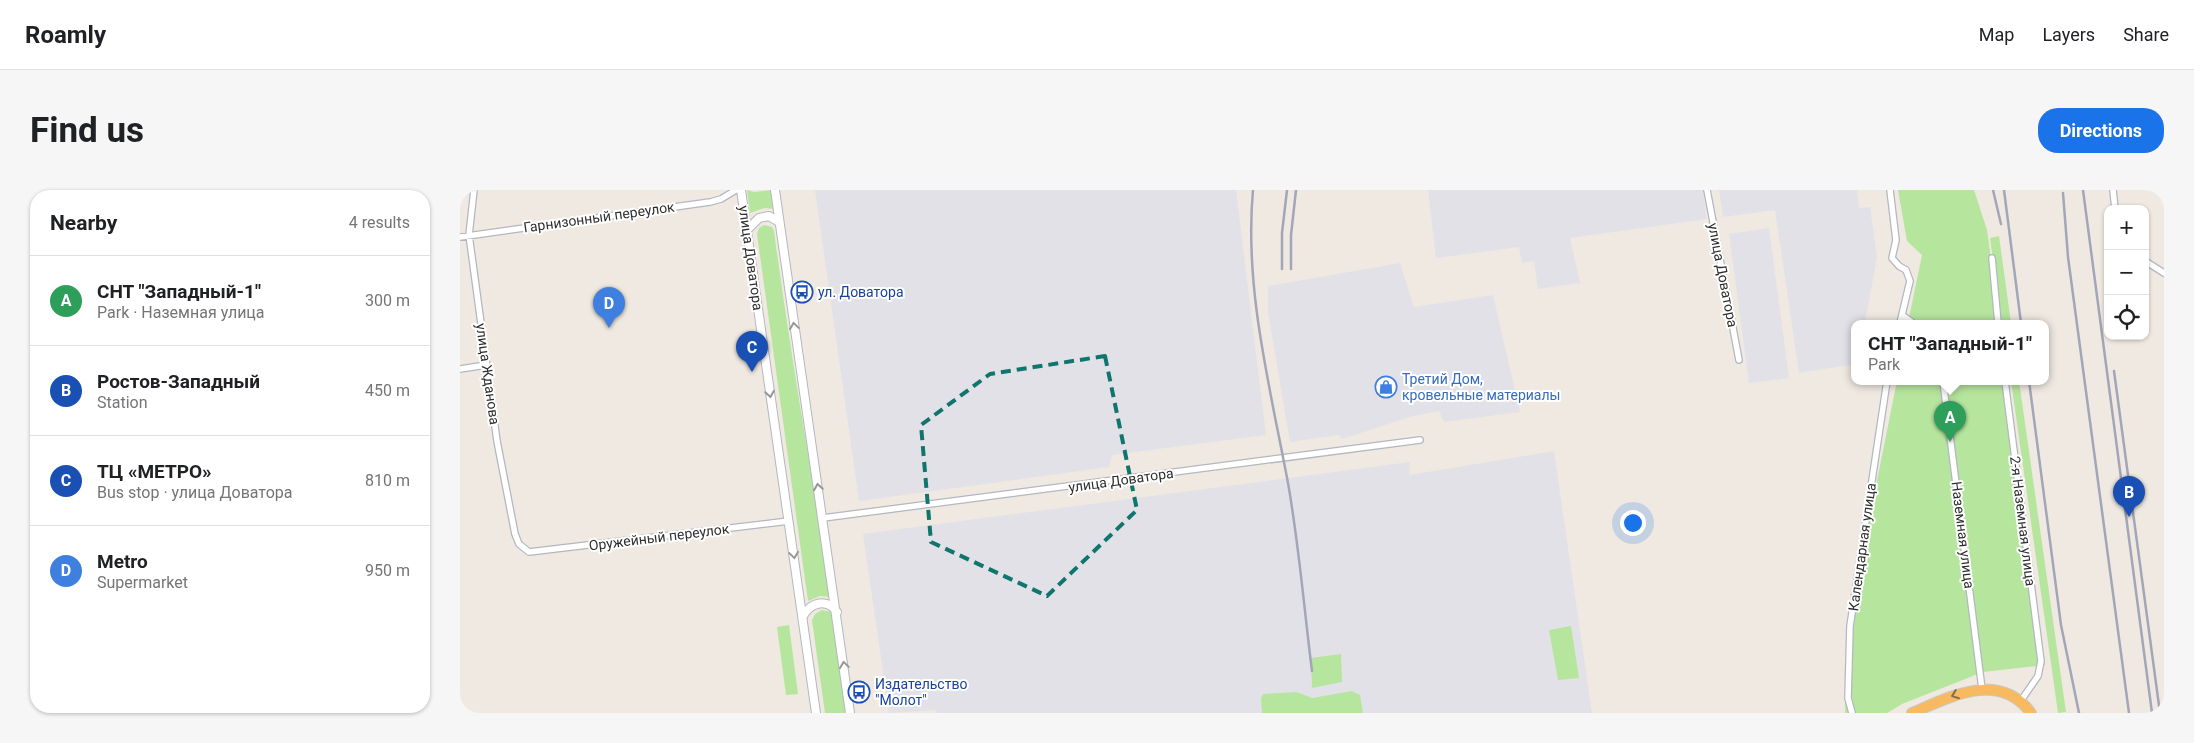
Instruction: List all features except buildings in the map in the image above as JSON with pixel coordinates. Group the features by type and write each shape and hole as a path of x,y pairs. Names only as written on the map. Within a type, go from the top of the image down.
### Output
{"highway":[{"path":"1912,713 1960,693 1982,689 2000,692 2020,702 2030,713"}],"street":[{"name":"улица Жданова","path":"474,190 469,235 497,441 515,534 519,544 529,552"},
{"name":"Гарнизонный переулок","path":"460,237 710,202 721,200 736,190"},
{"name":"улица Доватора","path":"741,190 816,713"},
{"path":"775,190 850,713"},
{"name":"улица Доватора","path":"1707,190 1739,360"},
{"path":"1890,190 1896,240 1892,258 1899,266 1906,270 1910,281 1901,320"},
{"path":"2113,190 2115,205"},
{"path":"747,230 759,218 769,216 780,222"},
{"path":"1992,258 1992,275 1998,320"},
{"path":"2149,263 2164,272"},
{"path":"1902,315 1909,320"},
{"path":"460,369 486,366"},
{"name":"Календарная улица","path":"1852,713 1848,698 1850,626 1886,385"},
{"name":"Наземная улица","path":"1944,385 1982,689"},
{"name":"2-я Наземная улица","path":"2006,385 2041,661 2038,676 2020,702"},
{"name":"улица Доватора","path":"823,518 1420,440"},
{"name":"Оружейный переулок","path":"529,552 789,521"},
{"path":"803,616 810,607 820,603 830,605 837,612"}],"highlighted area":[{"path":"1105,356 1137,510 1047,596 931,542 921,425 990,374"}],"shaded area":[{"path":"815,190 1236,190 1266,435 1112,455 1109,467 859,501"},
{"path":"1428,190 1703,190 1707,219 1570,238 1580,283 1538,289 1534,261 1522,263 1519,247 1436,258"},
{"path":"1719,190 1857,190 1859,208 1870,207 1877,257 1866,320 1851,320 1851,365 1799,373 1775,210 1723,217"},
{"path":"1769,228 1789,378 1749,383 1729,234"},
{"path":"1400,263 1414,307 1493,295 1520,412 1444,422 1439,411 1413,416 1342,439 1339,435 1290,442 1268,312 1268,286"},
{"path":"1554,451 1592,713 937,713 936,710 889,713 863,534 1410,462 1409,475"}],"green space":[{"path":"747,190 754,192 772,190 774,209 765,208 750,213"},
{"path":"1898,190 1974,190 1987,230 2000,320 1909,320 1922,255 1907,241"},
{"path":"764,225 772,227 774,231 831,597 820,596 808,601 757,234 759,228"},
{"path":"1999,236 2011,320 2002,320 1990,238"},
{"path":"1896,385 2009,385 2045,665 1983,672 1902,704 1887,713 1845,713 1847,630"},
{"path":"2012,385 2020,385 2066,712 2058,713"},
{"path":"822,610 831,612 833,617 846,713 825,713 812,620 815,614"},
{"path":"789,625 798,694 786,695 777,627"},
{"path":"1571,626 1579,678 1558,680 1549,630"},
{"path":"1341,654 1342,682 1312,688 1311,658"},
{"path":"1352,691 1360,695 1363,713 1262,713 1261,698 1263,694 1297,692 1312,698"}],"railway":[{"path":"1253,190 1251,227 1255,300 1260,337 1292,506 1312,671"},
{"path":"1282,269 1282,233 1287,190"},
{"path":"1291,269 1291,235 1296,190"},
{"path":"1993,190 2001,224"},
{"path":"2004,190 2021,320"},
{"path":"2083,190 2152,713"},
{"path":"2063,193 2068,257 2129,713"},
{"path":"2114,371 2160,713"},
{"path":"2030,385 2061,625 2079,713"}],"place":[{"name":"ул. Доватора","path":"802,292"},
{"name":"Metro","path":"609,328"},
{"name":"ТЦ «МЕТРО»","path":"752,372"},
{"name":"Третий Дом, кровельные материалы","path":"1386,387"},
{"name":"СНТ \"Западный-1\"","path":"1950,442"},
{"name":"Ростов-Западный","path":"2129,517"},
{"name":"Издательство \"Молот\"","path":"859,692"}]}
